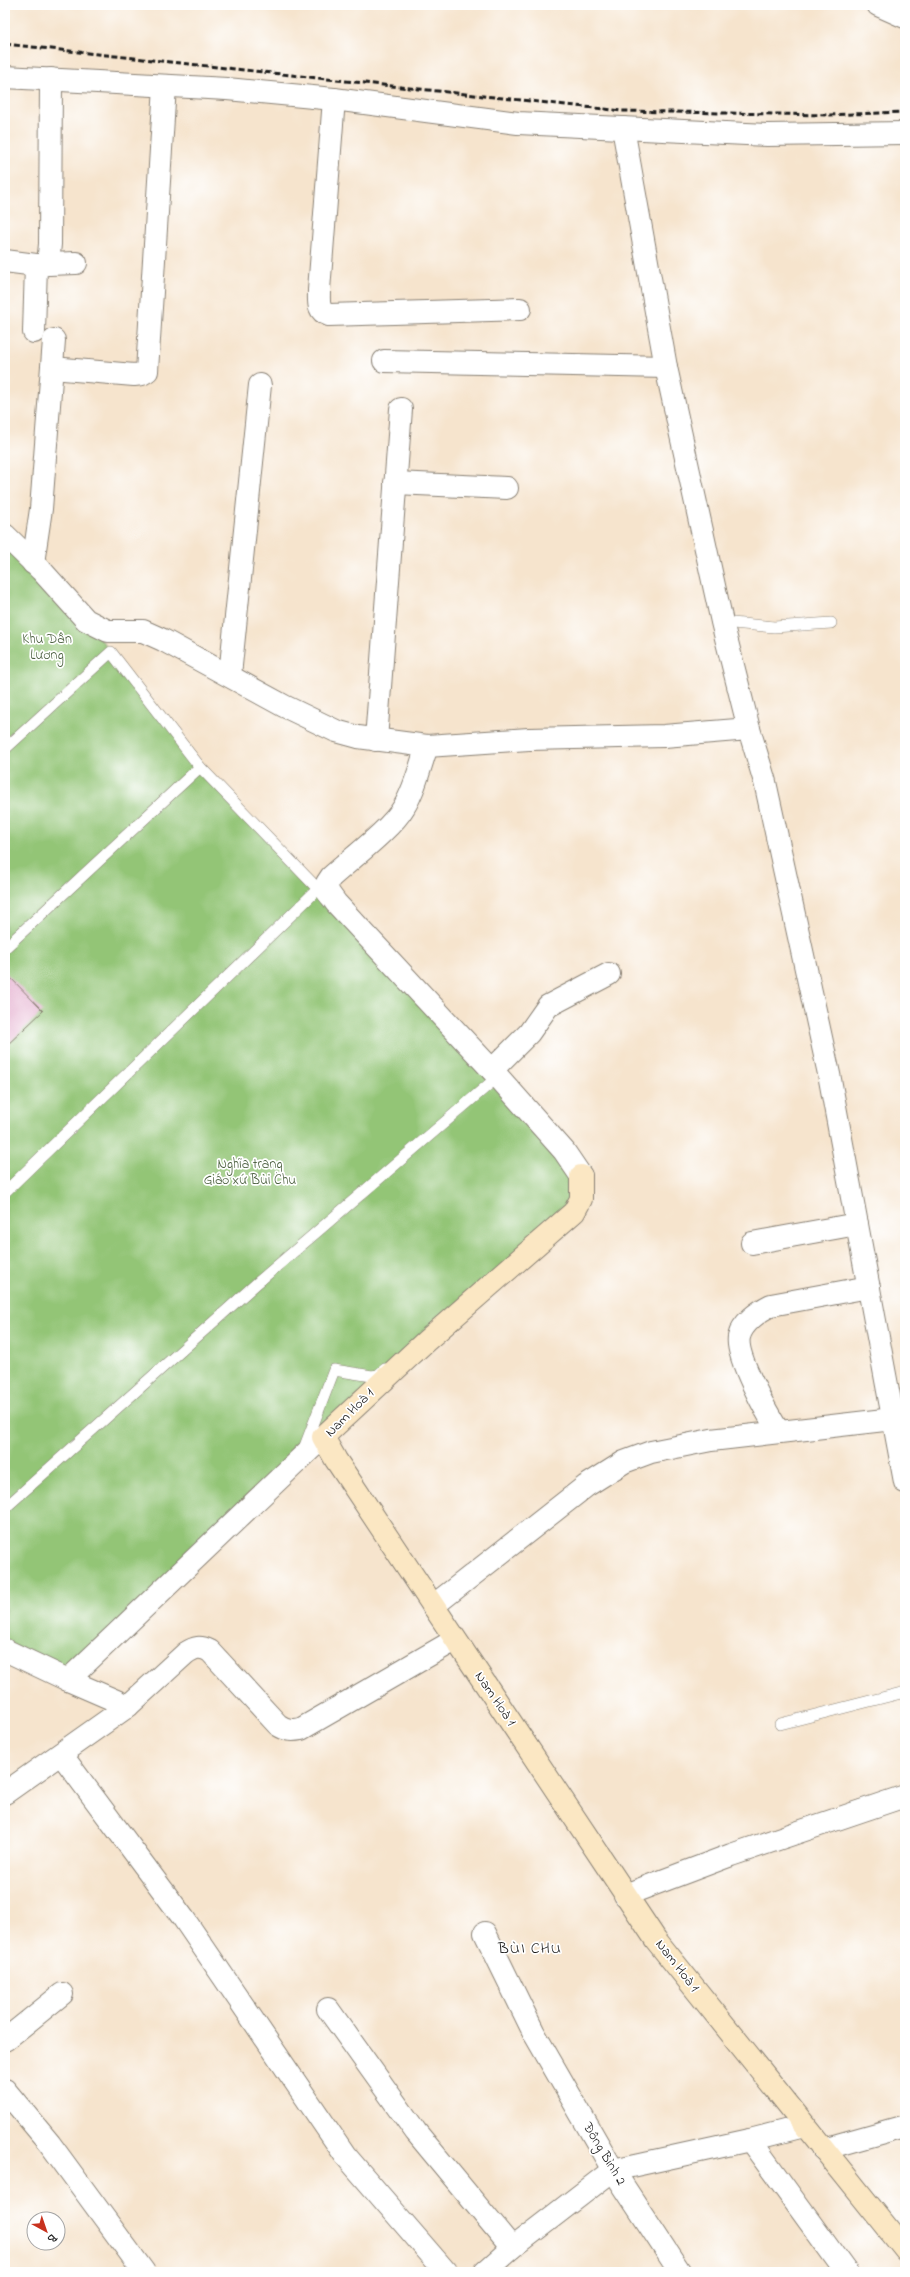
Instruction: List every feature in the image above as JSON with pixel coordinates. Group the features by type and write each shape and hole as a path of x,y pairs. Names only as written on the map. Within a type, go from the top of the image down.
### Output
{"street":[{"path":"878,5 905,17"},
{"path":"5,77 227,89 334,99 518,123 768,135 905,133"},
{"path":"33,563 41,509 52,368 44,336 42,264 50,244 51,79"},
{"path":"52,368 134,375 142,374 147,370 165,86"},
{"path":"334,99 319,290 319,308 322,312 329,315 520,309"},
{"path":"623,128 666,368 722,622 764,782 829,1074 905,1482"},
{"path":"5,261 42,264 76,263"},
{"path":"384,361 666,368"},
{"path":"230,676 260,385"},
{"path":"376,740 401,409"},
{"path":"395,483 507,488"},
{"path":"5,535 86,620 95,626 108,631 143,631 183,649 284,706 336,731 376,740 427,746 529,739 664,736 749,729"},
{"path":"427,746 411,794 404,808 395,820 331,877 326,887 336,903 493,1075 529,1033 548,1006 609,974"},
{"name":"Nam Hoà 1","path":"493,1075 564,1151 581,1176 581,1199 574,1212 426,1341 323,1437 455,1640 656,1940 905,2250"},
{"path":"752,1243 857,1224"},
{"path":"779,1432 767,1412 744,1360 738,1338 742,1330 760,1311 771,1305 869,1288"},
{"path":"433,1606 586,1486 624,1462 651,1452 711,1440 893,1419"},
{"path":"68,1680 323,1437"},
{"path":"5,1793 128,1706 186,1653 194,1648 203,1647 210,1651 278,1725 287,1730 296,1729 455,1640"},
{"path":"5,1650 128,1706"},
{"path":"61,1754 184,1919 345,2155 446,2272"},
{"path":"625,1895 731,1855 905,1796"},
{"name":"Đông Bình 2","path":"485,1933 534,2033 613,2170 680,2272"},
{"path":"5,2040 62,1994"},
{"path":"328,2009 416,2132 512,2248"},
{"path":"5,2090 50,2144 144,2272"},
{"path":"490,2270 512,2248 613,2170 750,2140 804,2126"},
{"path":"823,2149 905,2126"},
{"path":"750,2140 846,2272"}],"lane":[{"path":"722,622 774,627 831,623"},
{"path":"5,749 111,652 200,767 318,889 493,1075 575,1177 577,1189 571,1210 378,1375 334,1370 308,1444 69,1672 5,1640"},
{"path":"5,948 200,767"},
{"path":"5,1192 318,889"},
{"path":"5,1508 493,1075"},
{"path":"780,1724 905,1692"}],"green space":[{"name":"Nghĩa trang Giáo xứ Bùi Chu","path":"5,543 86,620 205,773 581,1176 574,1212 68,1680 5,1650"}],"building":[{"path":"5,972 43,1011 5,1047"}],"railway":[{"path":"5,44 622,111 827,115 905,112"}],"district":[{"name":"BÙI CHU","path":"530,1949"}],"park label":[{"name":"Khu Dân Lương","path":"47,648"}]}
